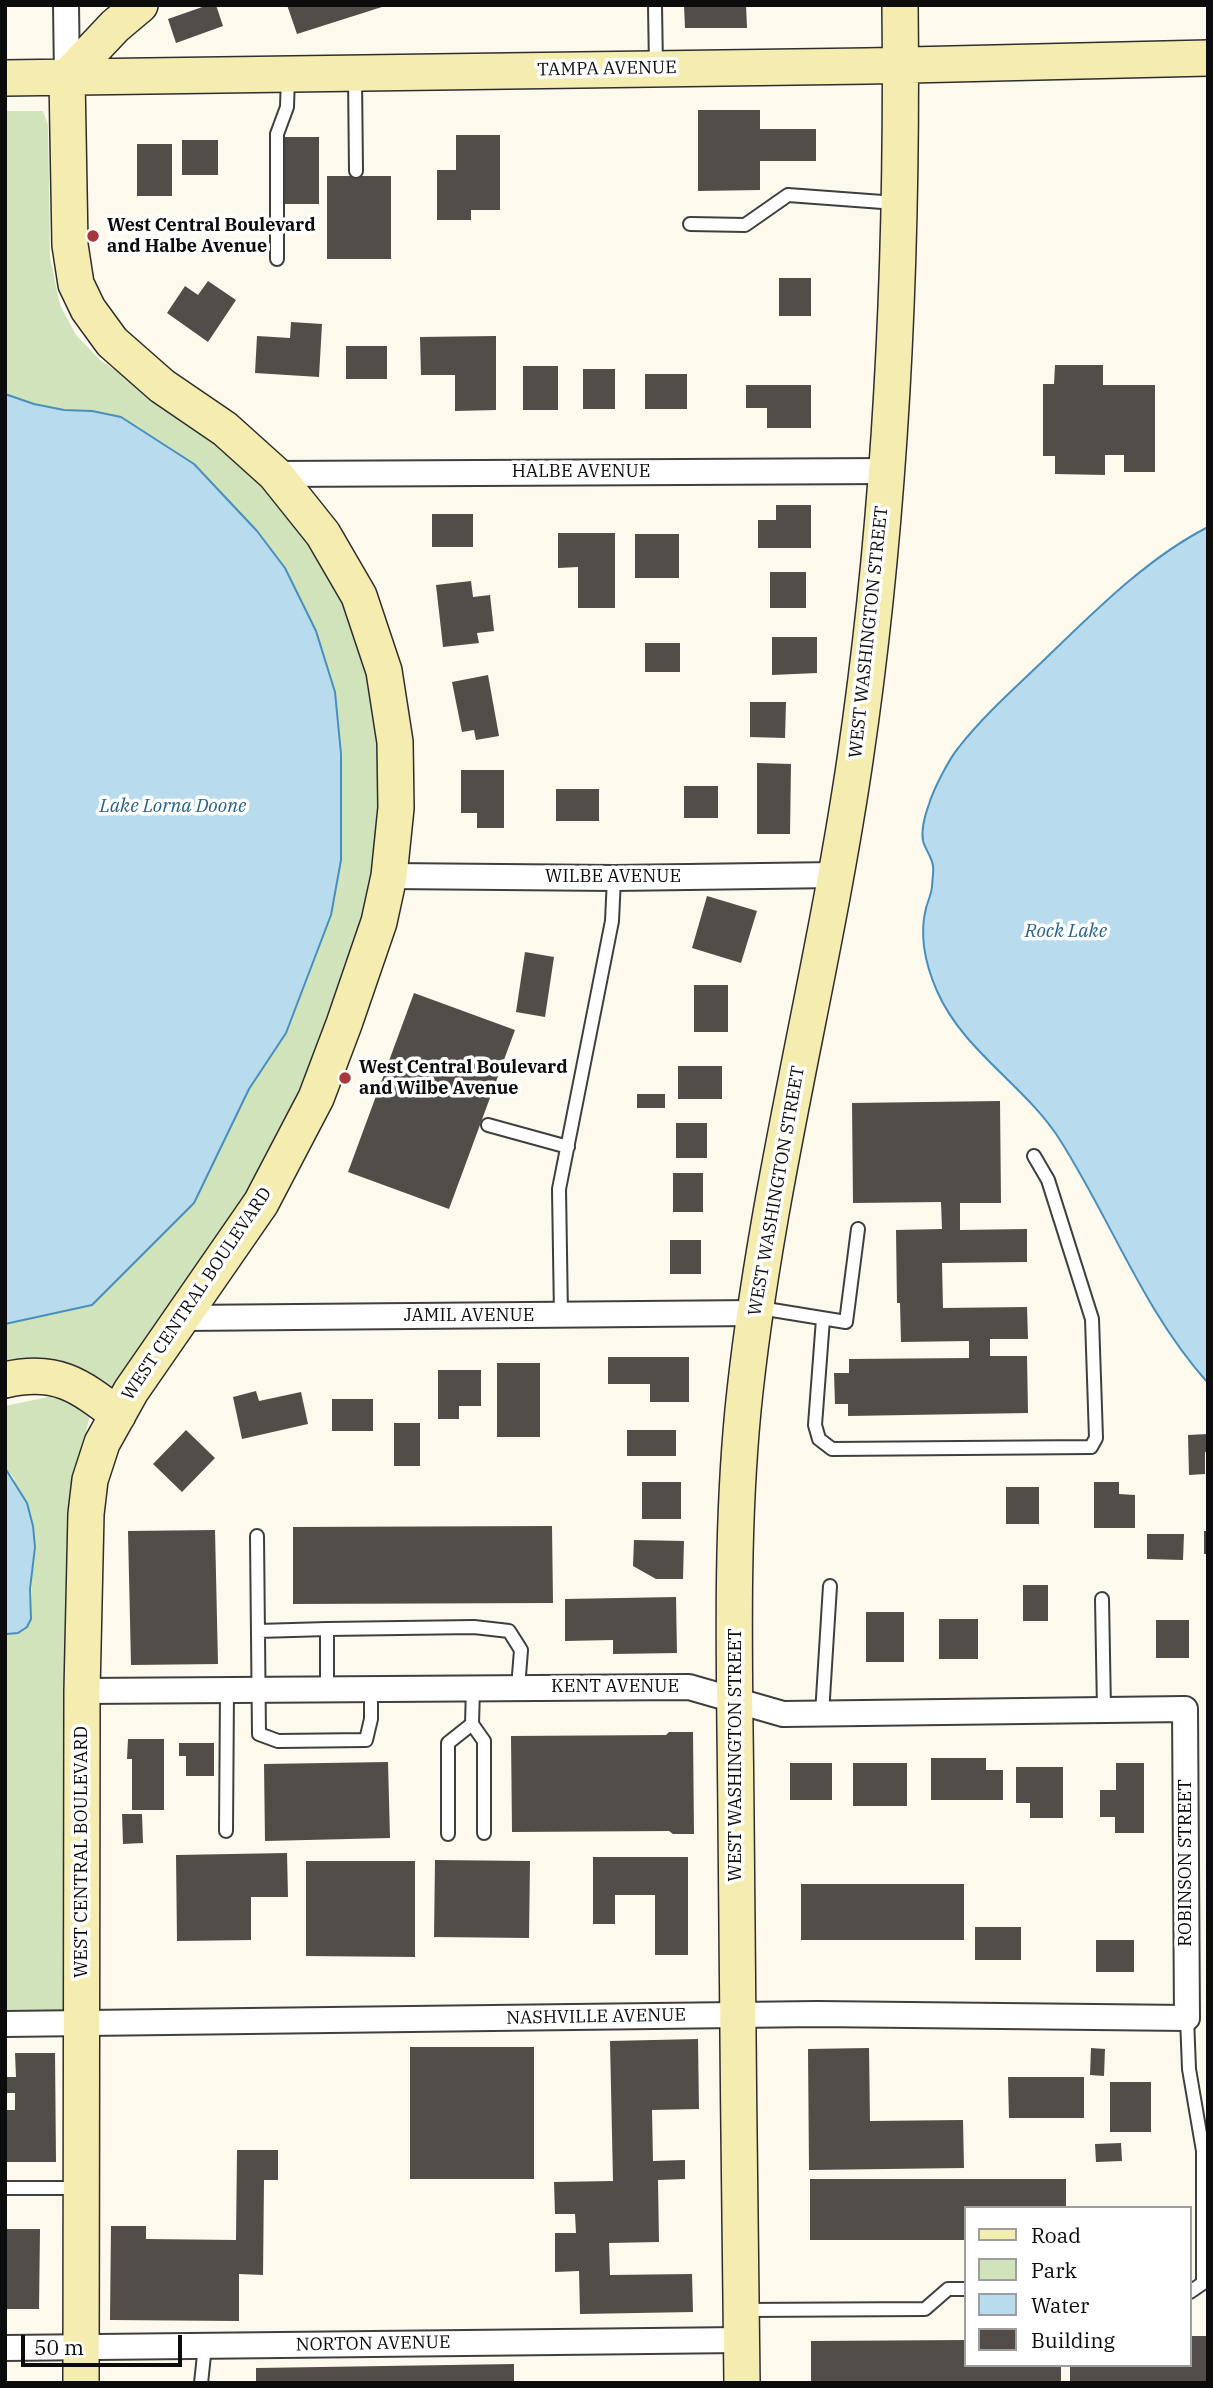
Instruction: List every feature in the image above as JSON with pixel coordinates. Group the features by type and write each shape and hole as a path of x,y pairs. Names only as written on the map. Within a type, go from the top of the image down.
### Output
{"street":[{"name":"WEST CENTRAL BOULEVARD","path":"66,5 70,245 76,284 88,309 112,342 162,386 225,429 275,474 323,534 359,596 384,671 395,743 396,808 389,876 375,934 316,1098 261,1203 131,1391 102,1443 90,1480 86,1514 82,1691 81,2383"},
{"path":"67,77 115,26 140,5"},
{"name":"WEST WASHINGTON STREET","path":"742,2383 735,1700 736,1529 743,1413 772,1196 836,875 871,642 895,357 902,65 900,5"},
{"name":"TAMPA AVENUE","path":"5,79 1208,58"},
{"name":"HALBE AVENUE","path":"275,474 887,471"},
{"name":"WILBE AVENUE","path":"389,876 614,878 836,875"},
{"name":"JAMIL AVENUE","path":"183,1318 561,1315 755,1310"},
{"path":"5,1380 28,1374 63,1378 118,1415"},
{"name":"KENT AVENUE","path":"82,1691 688,1686 783,1714 1185,1709"},
{"name":"ROBINSON STREET","path":"1185,1709 1187,2018"},
{"name":"NASHVILLE AVENUE","path":"5,2024 738,2015 1187,2018"},
{"name":"NORTON AVENUE","path":"5,2348 205,2346 741,2325"}],"lane":[{"path":"655,5 656,69"},
{"path":"355,73 356,171"},
{"path":"277,259 277,134 287,107 288,74"},
{"path":"690,224 745,225 788,195 899,204"},
{"path":"561,1315 559,1189 612,922 614,878"},
{"path":"488,1125 568,1147"},
{"path":"823,1319 815,1425 819,1439 832,1449 1091,1447 1096,1438 1093,1319 1048,1180 1034,1156"},
{"path":"755,1310 846,1322 858,1229"},
{"path":"257,1536 258,1734 278,1741 366,1740 371,1719 371,1689"},
{"path":"822,1714 830,1587"},
{"path":"1102,1599 1104,1710"},
{"path":"258,1631 474,1627 509,1631 521,1650 517,1688"},
{"path":"327,1629 327,1689"},
{"path":"473,1688 472,1724 484,1741 484,1833"},
{"path":"226,1831 227,1690"},
{"path":"448,1834 448,1744 472,1724"},
{"path":"1187,2018 1189,2069 1203,2151 1205,2283"},
{"path":"5,2188 82,2188"},
{"path":"741,2325 925,2309 948,2289 964,2290"},
{"path":"201,2383 205,2346"}],"green space":[{"path":"5,111 43,111 48,125 50,257 60,305 76,335 100,360 217,439 273,491 330,568 362,652 378,730 380,810 373,869 359,933 324,1032 281,1139 214,1246 107,1393 5,1370 5,1324 92,1305 249,1089 286,1033 331,915 341,860 341,754 316,631 284,568 257,531 194,464 121,417 92,411 64,410 5,394"},
{"path":"58,1395 90,1414 69,1508 65,2011 5,2012 5,1632 7,1634 31,1619 32,1569 14,1478 5,1468 5,1406"}],"water":[{"name":"Lake Lorna Doone","path":"5,394 64,410 92,411 121,417 194,464 257,531 285,568 316,631 335,692 341,754 341,860 331,915 286,1033 249,1089 194,1203 92,1305 5,1324"},
{"name":"Rock Lake","path":"1208,527 1208,1383 1185,1355 1146,1296 1060,1140 1030,1102 962,1032 937,991 927,961 923,929 932,890 933,869 924,844 923,827 931,797 946,766 979,724 1122,587 1164,554"},
{"path":"5,1468 27,1503 35,1547 30,1589 31,1619 27,1627 18,1633 7,1634 5,1632"}],"building":[{"path":"208,5 216,5 223,26 176,43 168,19"},
{"path":"287,5 385,5 385,6 297,34"},
{"path":"684,5 746,5 747,28 685,28"},
{"path":"698,110 760,110 760,129 816,129 816,161 760,161 760,190 698,191"},
{"path":"456,135 500,135 500,210 471,210 471,220 437,220 437,170 456,170"},
{"path":"283,137 319,137 319,204 283,204"},
{"path":"182,140 218,140 218,175 182,175"},
{"path":"137,144 172,144 172,196 137,196"},
{"path":"327,176 391,176 391,259 327,259"},
{"path":"779,278 811,278 811,316 779,316"},
{"path":"208,281 236,300 208,342 167,313 185,286 198,295"},
{"path":"291,322 322,324 319,377 255,373 257,336 290,338"},
{"path":"496,336 496,410 455,411 455,375 421,375 420,337"},
{"path":"346,346 387,346 387,379 346,379"},
{"path":"1055,365 1103,365 1103,385 1155,385 1155,472 1124,472 1124,455 1105,455 1105,475 1055,474 1055,456 1043,456 1043,384 1054,384"},
{"path":"523,366 558,366 558,410 523,410"},
{"path":"583,369 615,369 615,409 583,409"},
{"path":"645,374 687,374 687,409 645,409"},
{"path":"746,385 811,385 811,428 767,428 767,408 746,408"},
{"path":"776,505 811,505 811,548 758,548 758,520 776,520"},
{"path":"432,514 473,514 473,547 432,547"},
{"path":"558,533 615,533 615,608 578,608 578,567 558,568"},
{"path":"635,534 679,534 679,578 635,578"},
{"path":"770,572 806,572 806,608 770,608"},
{"path":"471,581 473,597 490,595 494,631 477,633 479,643 443,647 436,585"},
{"path":"772,637 817,637 817,673 772,675"},
{"path":"645,643 680,643 680,672 645,672"},
{"path":"488,675 499,736 476,740 474,730 462,732 452,682"},
{"path":"750,702 786,702 785,738 750,737"},
{"path":"757,763 791,764 790,834 757,834"},
{"path":"461,770 504,770 504,828 477,828 477,813 461,813"},
{"path":"684,786 718,786 718,818 684,818"},
{"path":"556,789 599,789 599,821 556,821"},
{"path":"707,896 757,911 741,963 692,948"},
{"path":"525,952 554,957 545,1017 516,1012"},
{"path":"694,985 728,985 728,1032 694,1032"},
{"path":"414,993 515,1030 449,1209 348,1172"},
{"path":"678,1066 722,1066 722,1099 678,1099"},
{"path":"637,1094 665,1094 665,1108 637,1108"},
{"path":"1000,1101 1001,1203 960,1203 960,1230 1027,1229 1027,1262 942,1263 943,1308 1027,1307 1028,1339 990,1339 990,1356 1027,1356 1028,1413 848,1416 848,1404 835,1404 834,1373 849,1373 849,1359 969,1358 969,1341 901,1342 900,1303 897,1303 896,1230 942,1229 941,1202 853,1203 852,1103"},
{"path":"676,1123 707,1123 707,1158 676,1158"},
{"path":"673,1173 703,1173 703,1212 673,1212"},
{"path":"670,1240 701,1240 701,1274 670,1274"},
{"path":"608,1357 689,1357 689,1402 650,1402 650,1384 608,1384"},
{"path":"497,1363 540,1363 540,1437 497,1437"},
{"path":"438,1370 481,1370 481,1406 459,1406 459,1419 438,1419"},
{"path":"256,1391 259,1401 301,1392 308,1424 242,1439 233,1397"},
{"path":"332,1399 373,1399 373,1431 332,1431"},
{"path":"394,1423 420,1423 420,1466 394,1466"},
{"path":"186,1430 215,1458 182,1492 153,1464"},
{"path":"627,1430 676,1430 676,1456 627,1456"},
{"path":"1208,1434 1205,1474 1189,1475 1188,1435"},
{"path":"642,1482 681,1482 681,1519 642,1519"},
{"path":"1094,1482 1119,1482 1119,1494 1135,1495 1135,1528 1094,1528"},
{"path":"1006,1487 1039,1487 1039,1524 1006,1524"},
{"path":"552,1526 553,1603 293,1604 293,1527"},
{"path":"215,1530 218,1664 131,1665 128,1531"},
{"path":"1204,1531 1208,1531 1208,1554 1204,1554"},
{"path":"1147,1534 1184,1534 1183,1560 1147,1559"},
{"path":"634,1540 684,1541 683,1579 656,1579 633,1566"},
{"path":"1023,1585 1048,1585 1048,1621 1023,1621"},
{"path":"676,1597 677,1653 613,1654 613,1640 565,1641 565,1599"},
{"path":"866,1612 904,1612 904,1662 866,1662"},
{"path":"939,1619 978,1619 978,1659 939,1659"},
{"path":"1156,1620 1189,1620 1189,1658 1156,1658"},
{"path":"669,1732 693,1732 694,1834 673,1834 669,1831 512,1832 511,1736 666,1735"},
{"path":"128,1739 164,1739 164,1810 132,1810 132,1759 127,1759"},
{"path":"179,1743 214,1743 214,1776 186,1776 186,1756 179,1756"},
{"path":"931,1758 986,1758 986,1770 1003,1770 1003,1800 931,1800"},
{"path":"388,1762 390,1838 265,1841 264,1764"},
{"path":"790,1763 832,1763 832,1800 790,1800"},
{"path":"853,1763 907,1763 907,1806 853,1806"},
{"path":"1116,1763 1144,1763 1144,1833 1115,1833 1115,1817 1100,1817 1100,1790 1116,1790"},
{"path":"1016,1767 1063,1767 1063,1818 1030,1818 1030,1803 1016,1803"},
{"path":"122,1814 142,1814 143,1843 123,1844"},
{"path":"287,1853 288,1897 251,1897 251,1940 177,1941 176,1855"},
{"path":"593,1857 688,1857 688,1955 655,1955 655,1895 615,1895 615,1924 593,1924"},
{"path":"435,1860 530,1861 529,1938 434,1937"},
{"path":"306,1861 415,1861 415,1957 306,1956"},
{"path":"801,1884 964,1884 964,1940 801,1940"},
{"path":"975,1927 1021,1927 1021,1960 975,1960"},
{"path":"1096,1940 1134,1940 1134,1972 1096,1972"},
{"path":"698,2039 699,2109 652,2110 653,2161 685,2160 685,2179 658,2180 659,2242 609,2243 610,2275 692,2274 693,2312 580,2314 579,2271 555,2272 555,2233 576,2233 575,2214 555,2214 554,2182 613,2181 610,2041"},
{"path":"410,2047 534,2047 534,2179 410,2179"},
{"path":"869,2048 870,2121 963,2120 964,2168 809,2170 808,2049"},
{"path":"1091,2048 1105,2049 1104,2076 1090,2075"},
{"path":"15,2053 55,2053 56,2162 5,2162 5,2110 15,2110 15,2093 5,2093 5,2077 16,2077"},
{"path":"1008,2077 1084,2077 1084,2118 1009,2118"},
{"path":"1110,2082 1151,2082 1151,2132 1110,2132"},
{"path":"1121,2143 1122,2161 1096,2162 1095,2144"},
{"path":"237,2150 278,2150 278,2180 264,2180 263,2275 239,2274 239,2321 110,2320 111,2226 146,2226 146,2239 236,2240"},
{"path":"810,2179 1066,2179 1066,2206 964,2206 964,2240 810,2240"},
{"path":"5,2229 40,2229 39,2309 5,2309"},
{"path":"1192,2336 1208,2336 1208,2383 1070,2383 1070,2367 1192,2367"},
{"path":"964,2340 964,2367 1061,2367 1061,2383 811,2383 811,2341"},
{"path":"514,2364 514,2383 256,2383 256,2368"}],"place":[{"name":"West Central Boulevard and Halbe Avenue","path":"93,236"},
{"name":"West Central Boulevard and Wilbe Avenue","path":"345,1078"}]}
